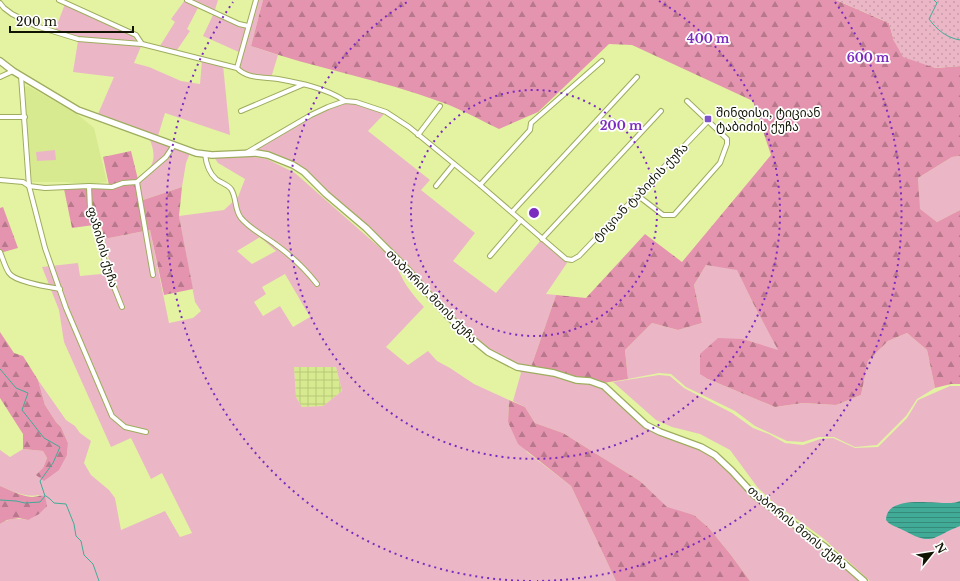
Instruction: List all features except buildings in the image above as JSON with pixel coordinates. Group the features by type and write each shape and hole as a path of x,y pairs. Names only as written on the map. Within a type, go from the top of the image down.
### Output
{"main road":[{"name":"თაბორის მთის ქუჩა","path":"0,61 13,71 78,110 196,153 256,153 268,155 283,160 304,172 390,252 446,314 488,352 517,367 554,373 576,380 590,381 604,386 646,425 715,455 754,495 824,547 864,581"}],"street":[{"path":"60,0 136,35 142,44"},
{"path":"187,0 238,24 248,26"},
{"path":"237,68 256,0"},
{"path":"0,4 12,14 36,26 78,39 142,44 237,68 249,75 279,79 332,93 345,101 356,102 386,112 409,127 480,185 542,239 662,111"},
{"path":"480,185 530,130 531,123 602,61"},
{"path":"0,77 13,71"},
{"path":"21,76 29,186 45,248 66,308 112,416 125,427 146,432"},
{"path":"512,212 637,77"},
{"path":"241,111 302,85"},
{"path":"246,153 311,116 345,101"},
{"path":"637,195 662,216 671,216 677,212 720,163 727,144 727,139 688,101"},
{"path":"418,135 440,106"},
{"path":"0,117 25,117"},
{"name":"ტიციან ტაბიძის ქუჩა","path":"542,239 566,258 572,260 579,256 708,121"},
{"path":"0,180 23,182 29,186 45,188 89,186 112,187 123,183 137,182 166,157 174,145"},
{"path":"205,154 206,164 211,173 216,179 231,189 235,197 237,210 240,217 259,234 274,243 290,256 317,284"},
{"path":"436,186 454,164"},
{"path":"137,182 153,275"},
{"name":"ფაზისის ქუჩა","path":"89,186 90,209 108,272 122,307"},
{"path":"490,256 521,220"},
{"path":"0,252 9,274 14,278 38,286 60,289"}],"shaded area":[{"path":"185,0 218,0 214,13 199,6 187,29 190,31 175,53 158,49 175,22 171,19"},
{"path":"256,0 263,0 251,46 278,55 271,78 249,75 237,68 241,53 203,36 214,13 248,26"},
{"path":"836,0 960,0 960,66 935,68 903,57 894,41 889,23"},
{"path":"65,4 132,35 137,43 83,38 55,30"},
{"path":"78,41 142,44 134,63 149,67 181,81 200,84 202,60 223,65 230,135 165,113 157,139 126,128 98,114 114,77 73,72"},
{"path":"28,86 77,114 94,128 107,182 88,184 32,182 24,87"},
{"path":"345,101 356,102 386,112 368,131 430,180 421,190 475,233 453,261 496,293 542,239 566,259 567,263 546,294 556,295 530,370 598,384 645,424 716,454 755,495 865,581 750,581 709,528 694,515 667,508 640,481 563,433 535,423 525,407 513,401 521,373 517,367 471,338 407,269 315,182 283,160 246,153 311,115"},
{"path":"150,140 190,153 186,163 182,187 143,200 138,179 148,171 153,162 153,152"},
{"path":"55,150 56,160 37,161 36,152"},
{"path":"240,155 267,159 295,173 395,261 407,286 424,307 386,347 408,365 428,351 437,361 474,384 509,400 508,422 527,452 571,486 616,581 0,581 0,524 14,519 28,520 39,495 24,495 0,486 0,450 10,457 23,449 43,451 47,458 43,468 67,455 68,443 61,427 45,405 38,380 66,420 91,441 84,463 91,475 109,490 115,498 121,530 165,511 180,537 192,533 162,473 151,479 131,438 111,447 64,342 59,310 42,267 78,263 80,276 112,273 104,239 150,230 169,323 193,318 201,311 195,302 179,216 224,210 238,197 245,179 218,163 214,157","holes":["260,237 276,251 252,264 237,251","285,274 310,317 293,327 280,306 263,316 254,302 266,294 262,287","294,367 336,367 342,391 323,406 302,407 296,397"]},
{"path":"960,156 960,210 937,222 919,209 918,178 952,157"},
{"path":"706,265 737,269 753,303 779,351 743,339 708,379 775,407 803,403 836,405 861,395 868,361 888,341 907,333 927,350 935,388 917,399 906,416 877,445 855,447 834,437 819,437 803,442 787,441 755,426 735,411 686,387 671,374 659,373 628,379 625,350 652,323 678,330 702,323 694,285"},
{"path":"294,367 336,367 342,391 323,406 302,407 296,397"},
{"path":"659,375 670,376 684,388 732,413 753,428 769,434 785,443 803,445 820,439 833,438 855,448 878,447 907,418 918,400 950,386 960,386 960,581 870,581 823,538 773,502 758,488 730,450 700,434 672,427 656,420 613,382"}],"green space":[{"path":"263,0 836,0 889,23 894,41 935,68 960,66 960,156 952,157 918,178 920,209 937,222 960,210 960,384 951,384 935,388 927,350 907,333 888,341 868,361 861,395 836,405 803,403 775,407 708,379 700,374 700,354 718,338 743,339 778,350 737,270 706,265 694,285 702,323 678,330 652,323 625,350 628,379 603,383 530,370 556,295 586,298 645,234 682,262 771,155 753,101 632,45 609,44 538,112 499,129 456,108 418,94 298,61 251,46"},
{"path":"131,151 143,200 182,187 179,216 193,289 164,295 150,230 104,239 101,224 72,228 64,189 109,185 103,157"},
{"path":"3,207 18,248 0,253 0,208"},
{"path":"0,332 14,353 23,356 38,380 45,405 61,427 68,443 67,455 59,470 44,481 36,475 43,468 47,458 43,451 23,449 23,434 0,398"},
{"path":"509,400 525,407 535,423 563,433 640,481 667,507 694,515 709,528 750,581 616,581 571,486 518,444 508,422"},
{"path":"0,486 16,493 32,497 45,496 47,506 39,514 28,520 19,518 7,520 0,524"}],"water":[{"path":"960,501 960,526 933,538 928,539 915,536 892,525 886,520 888,512 902,503 952,503"}],"waterway":[{"path":"934,0 937,3 929,19 935,27 943,33 960,40"},
{"path":"0,369 16,388 28,393 22,410 44,438 60,447 53,463 40,481 45,496"},
{"path":"0,500 25,503 40,502 45,496"},
{"path":"46,496 54,503 66,504 74,524 76,536 81,541 84,555 93,564 99,581"}],"place":[{"name":"შინდისი, ტიციან ტაბიძის ქუჩა","path":"708,119"}]}
